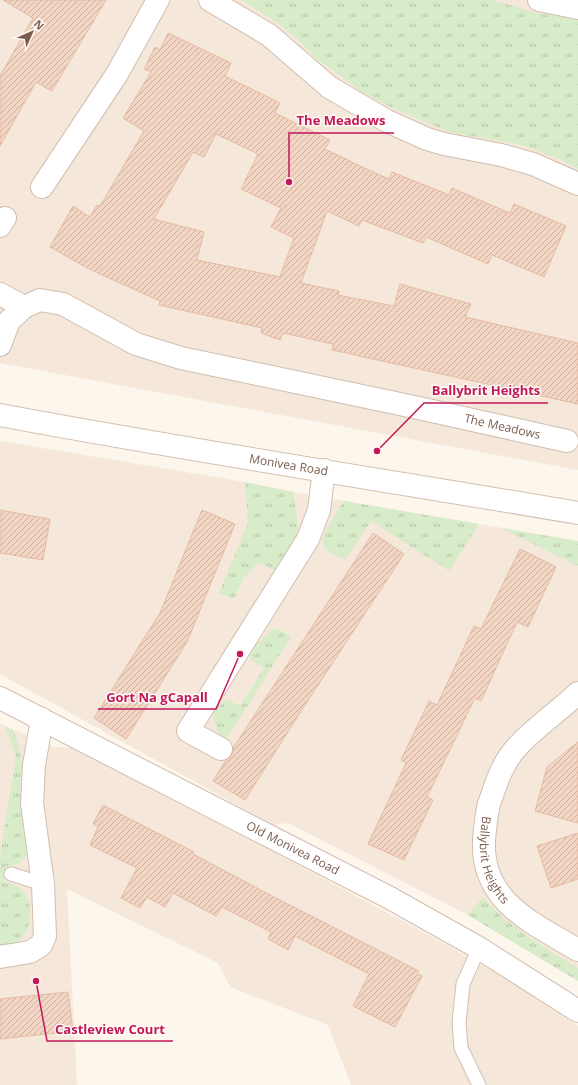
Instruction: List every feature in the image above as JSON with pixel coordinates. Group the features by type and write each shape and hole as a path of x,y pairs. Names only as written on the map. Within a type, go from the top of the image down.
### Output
{"street":[{"path":"42,187 117,74 158,0"},
{"path":"210,0 269,35 328,86 387,121 427,139 444,144 501,155 533,164 554,172 578,184"},
{"path":"539,0 578,8"},
{"path":"0,294 24,308"},
{"name":"The Meadows","path":"0,345 9,321 24,308 40,300 64,304 136,344 181,358 567,441"},
{"name":"Monivea Road","path":"0,415 125,438 578,513"},
{"path":"222,749 188,730 308,539 319,510 324,470"},
{"name":"Ballybrit Heights","path":"578,693 540,724 508,758 496,783 487,811 484,853 487,873 502,897 527,919 578,950"},
{"name":"Old Monivea Road","path":"0,698 390,898 479,948 578,1011"},
{"path":"0,957 30,952 41,945 45,936 43,884 32,803 35,759 42,719"}],"lane":[{"path":"11,874 43,884"},
{"path":"479,948 463,984 459,1023 461,1048 479,1085"}],"shaded area":[{"path":"0,0 578,0 578,470 0,363"},
{"path":"0,441 245,482 293,492 578,541 578,981 468,915 288,823 273,825 0,674"},
{"path":"0,724 54,747 75,748 99,759 431,936 512,982 578,1026 578,1085 351,1085 328,1025 230,987 218,963 67,889 77,1085 0,1085"}],"green space":[{"path":"241,0 493,0 536,13 578,19 578,169 560,159 521,145 449,132 388,106 362,92 317,59 295,37 276,22"},
{"path":"245,482 293,492 298,526 297,534 290,550 275,571 261,563 257,564 243,579 234,599 219,593 248,524"},
{"path":"344,501 479,524 449,571 371,521 345,560 329,551 322,543 325,531"},
{"path":"501,528 578,541 578,566"},
{"path":"273,628 282,631 291,637 225,741 217,732 213,715 218,706 227,699 240,706 264,668 251,660 249,652"},
{"path":"5,726 13,730 21,754 20,799 29,841 25,856 20,862 12,866 6,866 4,881 21,889 26,895 29,902 30,917 29,924 22,938 17,943 0,950 0,856 16,757"},
{"path":"483,897 504,918 540,945 578,968 578,981 468,915"}],"building":[{"path":"3,0 106,0 52,91 36,82 0,146 0,76 33,18"},
{"path":"168,33 231,63 225,76 280,103 275,113 330,140 325,149 389,179 392,172 449,195 452,188 510,213 514,204 566,226 544,277 492,255 488,264 426,237 423,243 362,220 359,226 327,211 301,283 339,291 338,295 394,306 400,284 471,304 465,317 578,343 578,404 332,350 333,344 283,333 280,340 261,333 262,328 159,305 160,301 89,269 50,247 73,206 90,217 97,205 100,206 144,131 123,118 151,72 144,69 155,47 160,50","holes":["216,134 258,154 241,189 281,208 271,227 294,238 280,277 197,260 204,232 154,219 193,152 204,157"]},
{"path":"0,510 50,519 43,560 0,553"},
{"path":"202,510 235,524 187,642 126,739 94,718 160,613"},
{"path":"373,533 404,554 303,708 245,800 213,781 226,760 232,755 233,748"},
{"path":"520,549 556,567 528,627 517,622 481,701 475,698 427,797 433,800 404,860 368,844 406,763 401,760 429,701 437,705 474,626 481,629"},
{"path":"578,742 578,823 535,811 547,767"},
{"path":"103,805 194,852 193,854 274,897 419,971 417,974 422,976 395,1027 353,1006 369,974 295,936 288,950 268,939 271,932 222,907 216,916 173,893 165,907 147,897 140,908 121,898 137,868 90,845 98,827 93,824"},
{"path":"578,833 578,879 551,888 537,846"},
{"path":"68,992 73,1031 0,1039 0,999"}],"place":[{"name":"The Meadows","path":"289,182"},
{"name":"Ballybrit Heights","path":"377,451"},
{"name":"Gort Na gCapall","path":"240,654"},
{"name":"Castleview Court","path":"36,981"}]}
